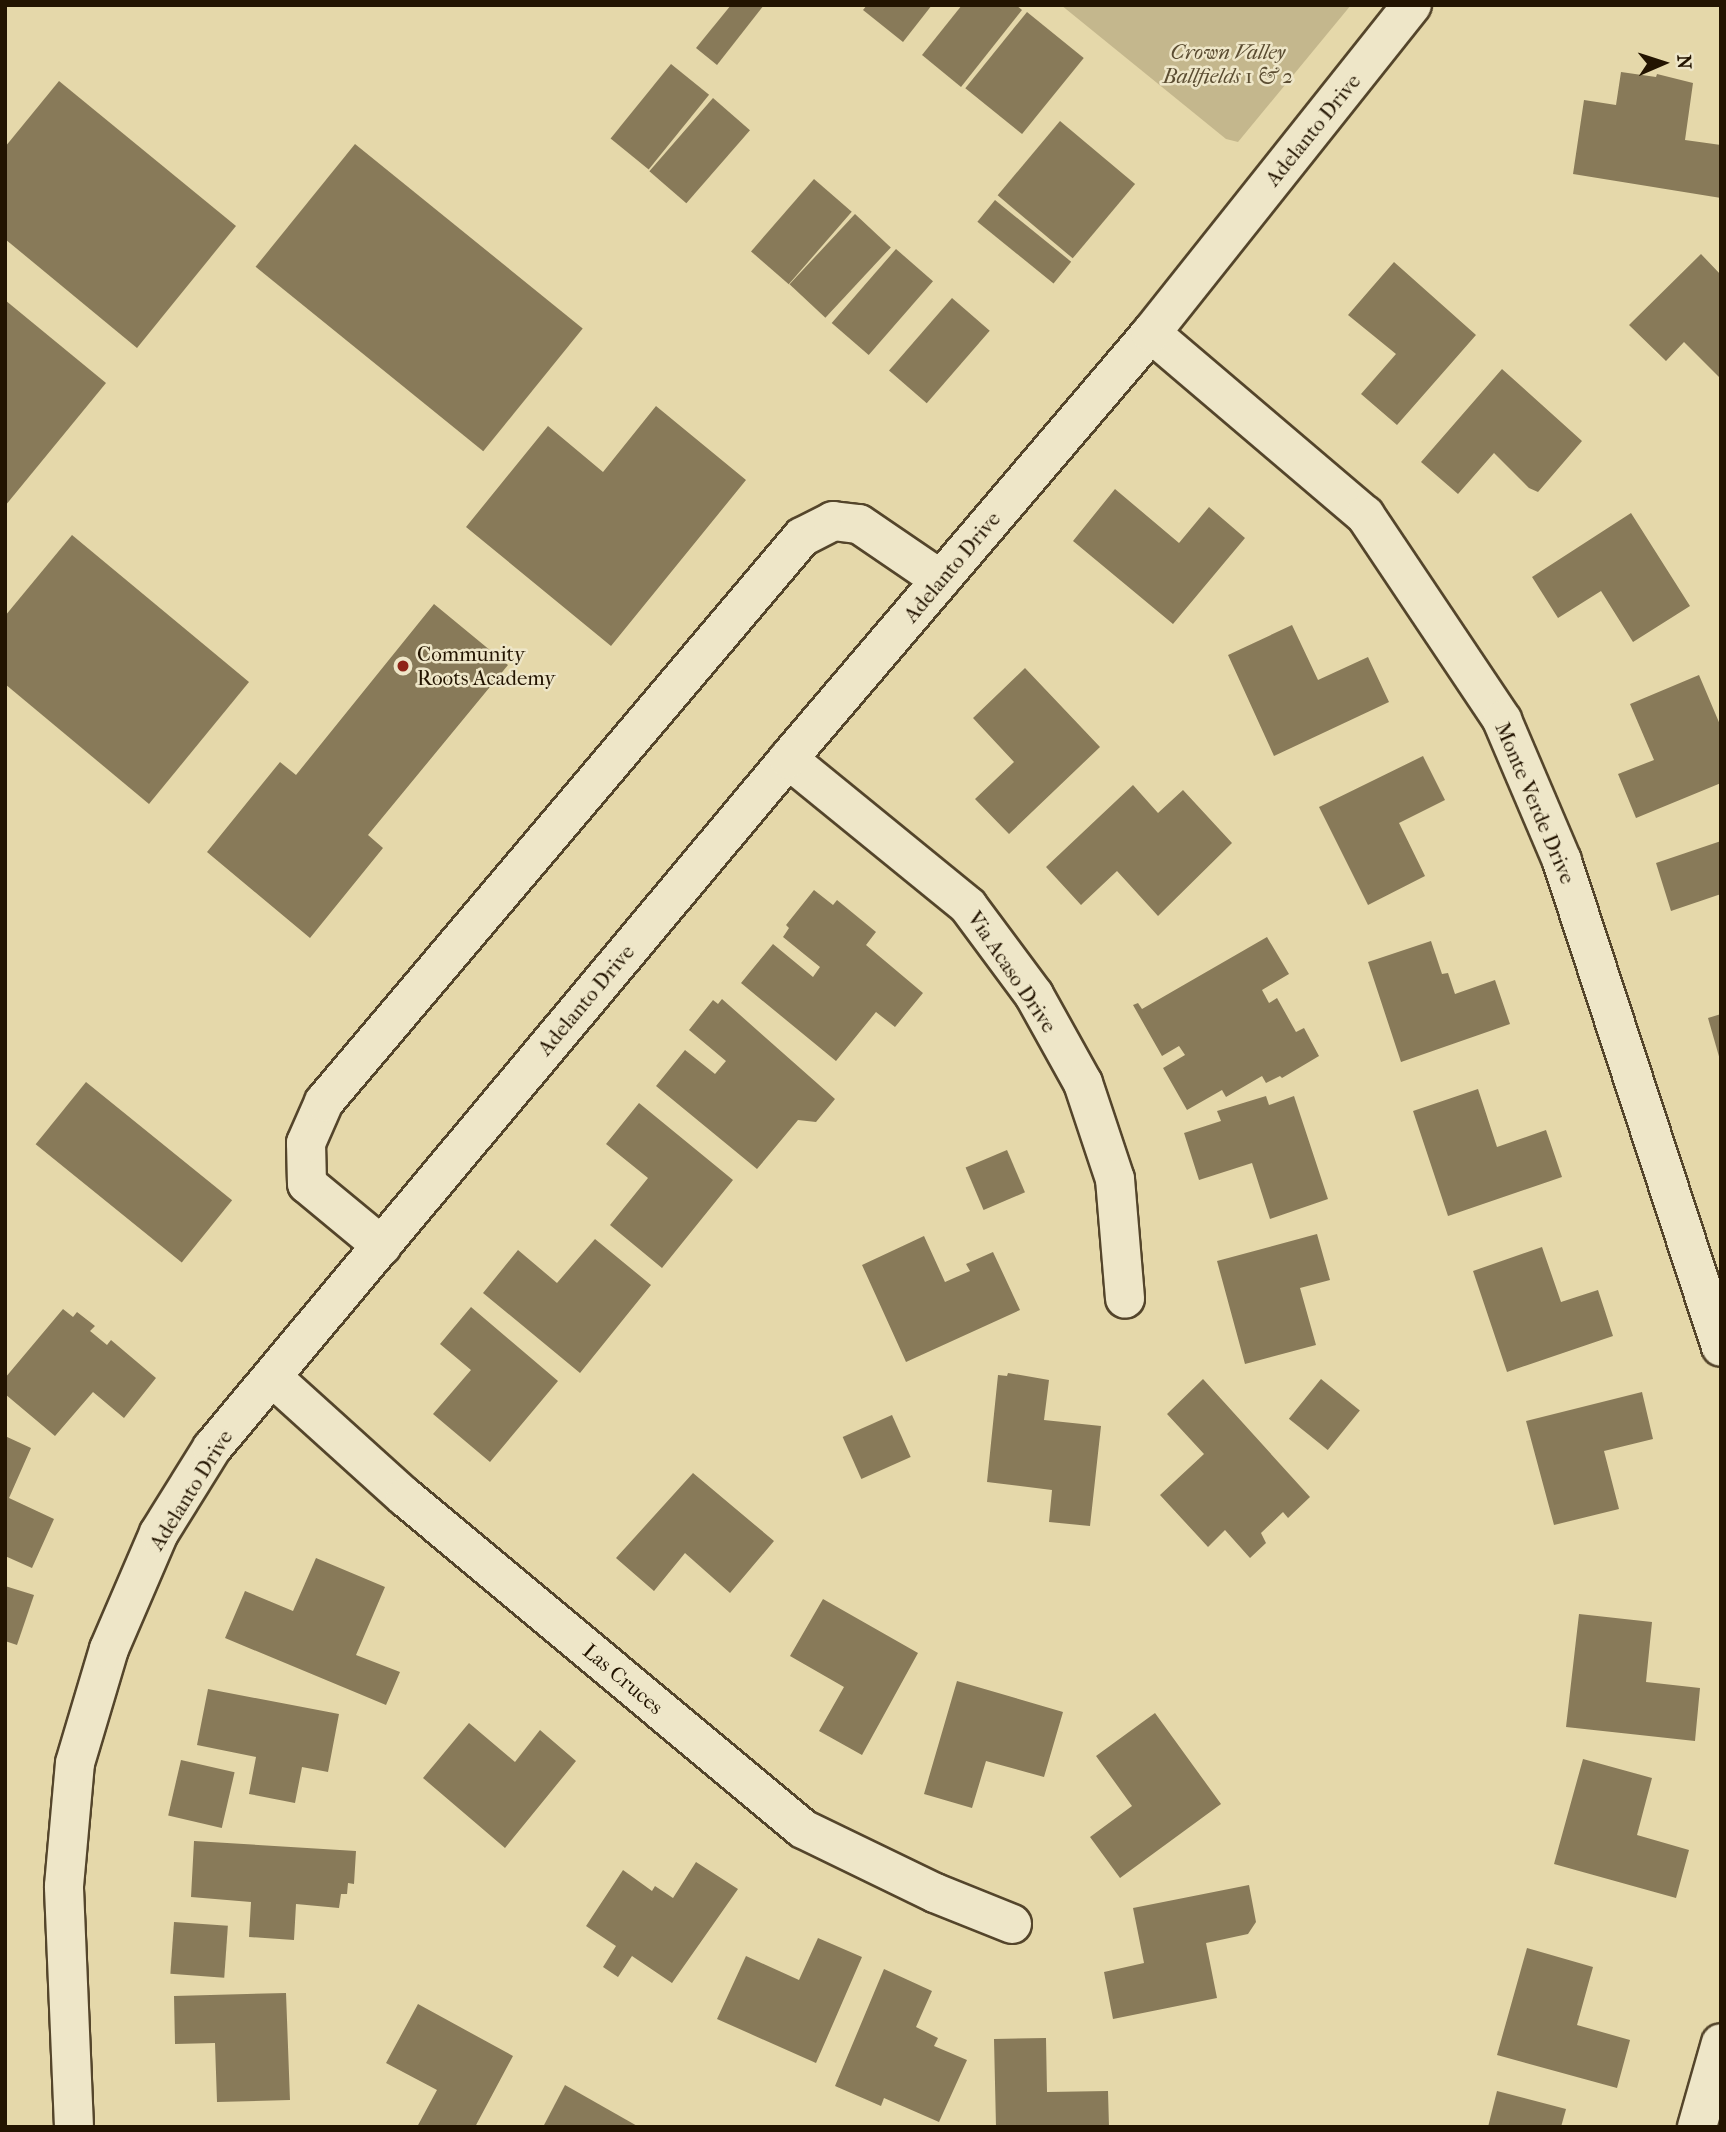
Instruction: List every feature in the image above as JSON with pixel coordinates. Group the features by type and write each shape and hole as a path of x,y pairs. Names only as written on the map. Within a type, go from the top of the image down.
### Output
{"street":[{"name":"Adelanto Drive","path":"74,2127 64,1886 75,1763 109,1649 159,1533 212,1448 788,760 1151,333 1412,5"},
{"name":"Monte Verde Drive","path":"1151,333 1365,515 1502,720 1562,861 1721,1347"},
{"path":"382,1245 307,1184 306,1143 324,1102 802,537 833,521 859,524 941,580"},
{"name":"Via Acaso Drive","path":"788,760 968,906 1034,995 1083,1083 1115,1180 1125,1299"},
{"name":"Las Cruces","path":"272,1377 405,1497 803,1829 936,1893 1012,1924"},
{"path":"1697,2127 1721,2043"}],"green space":[{"name":"Crown Valley Ballfields 1 & 2","path":"1061,5 1351,5 1238,142 1226,139"}],"building":[{"path":"731,5 764,5 717,65 696,48"},
{"path":"867,5 932,5 903,42 863,10"},
{"path":"962,5 1016,5 1022,10 961,87 922,55"},
{"path":"1027,12 1084,58 1022,134 965,88"},
{"path":"671,64 709,95 649,169 611,139"},
{"path":"1621,72 1656,77 1657,74 1693,83 1685,140 1721,145 1721,198 1573,174 1584,100 1616,105"},
{"path":"59,81 236,226 137,348 5,239 5,147"},
{"path":"713,98 750,130 686,203 649,171"},
{"path":"1060,121 1135,184 1073,258 998,195"},
{"path":"355,144 583,328 483,451 256,267"},
{"path":"814,179 852,212 789,284 751,251"},
{"path":"995,200 1071,262 1054,283 977,222"},
{"path":"855,214 891,247 825,318 790,284"},
{"path":"896,249 933,281 869,355 832,323"},
{"path":"1701,254 1721,275 1721,379 1684,342 1666,361 1629,325"},
{"path":"1394,262 1476,335 1397,425 1361,394 1396,354 1348,315"},
{"path":"952,298 990,331 927,403 889,370"},
{"path":"5,300 106,383 5,506"},
{"path":"1502,369 1582,441 1538,492 1529,488 1494,453 1458,494 1421,462"},
{"path":"656,406 746,480 611,646 466,527 548,426 603,472"},
{"path":"1115,489 1179,543 1209,507 1245,538 1173,624 1073,541"},
{"path":"1631,513 1690,606 1633,642 1601,591 1558,618 1532,577"},
{"path":"72,535 249,682 149,804 5,684 5,616"},
{"path":"434,604 508,665 368,835 383,848 310,938 207,852 280,762 296,775"},
{"path":"1292,625 1318,680 1368,657 1389,702 1274,756 1228,655"},
{"path":"1025,668 1100,747 1009,834 975,799 1014,762 973,718"},
{"path":"1699,675 1721,727 1721,783 1636,818 1618,774 1654,760 1630,704"},
{"path":"1423,756 1445,800 1399,823 1425,876 1368,905 1319,807"},
{"path":"1133,785 1158,813 1183,790 1232,843 1158,916 1117,871 1081,905 1046,867"},
{"path":"1721,841 1721,894 1671,911 1656,863"},
{"path":"814,890 833,905 837,900 876,932 866,945 923,993 895,1027 876,1012 836,1061 741,983 773,944 813,977 820,967 783,937 789,928 786,925"},
{"path":"1267,937 1289,974 1262,990 1269,1003 1277,998 1296,1032 1304,1028 1319,1056 1282,1078 1280,1076 1266,1083 1262,1076 1226,1097 1222,1090 1187,1110 1163,1068 1185,1055 1179,1046 1162,1056 1133,1005 1138,1003 1142,1009"},
{"path":"1431,941 1442,974 1448,973 1455,994 1495,980 1510,1024 1401,1062 1368,962"},
{"path":"722,999 835,1099 816,1122 798,1120 757,1169 656,1086 685,1050 715,1074 726,1061 689,1030 713,1000 718,1004"},
{"path":"1721,1014 1721,1060 1720,1060 1708,1018"},
{"path":"86,1082 232,1200 182,1262 36,1144"},
{"path":"1478,1089 1497,1147 1546,1130 1562,1177 1448,1216 1413,1111"},
{"path":"1266,1096 1269,1105 1294,1096 1328,1199 1270,1219 1252,1163 1199,1180 1184,1133 1221,1121 1217,1111"},
{"path":"639,1103 733,1180 662,1268 610,1225 648,1178 606,1144"},
{"path":"1007,1150 1025,1192 984,1210 966,1168"},
{"path":"1317,1234 1330,1280 1300,1288 1316,1345 1245,1364 1217,1261"},
{"path":"924,1236 945,1282 970,1271 966,1264 993,1252 1020,1310 906,1362 862,1265"},
{"path":"595,1239 651,1285 580,1373 483,1293 518,1250 557,1283"},
{"path":"1542,1247 1561,1302 1598,1290 1613,1336 1507,1372 1473,1271"},
{"path":"471,1307 558,1381 490,1462 433,1414 471,1370 440,1344"},
{"path":"63,1309 73,1317 77,1312 95,1326 90,1331 107,1345 111,1340 156,1378 124,1418 93,1392 55,1436 5,1394 5,1378"},
{"path":"1008,1373 1049,1380 1044,1420 1101,1426 1090,1526 1049,1522 1052,1490 987,1482 998,1375 1007,1376"},
{"path":"1203,1379 1310,1497 1288,1518 1283,1512 1261,1533 1266,1543 1250,1558 1225,1530 1208,1547 1160,1495 1204,1454 1167,1414"},
{"path":"1321,1379 1360,1410 1328,1450 1289,1419"},
{"path":"1642,1392 1653,1439 1604,1451 1619,1509 1554,1525 1526,1421"},
{"path":"892,1415 911,1457 861,1479 843,1437"},
{"path":"5,1436 31,1448 9,1498 54,1519 32,1568 5,1556"},
{"path":"693,1473 774,1541 730,1593 685,1553 654,1591 616,1558"},
{"path":"316,1558 385,1587 356,1655 400,1672 386,1705 225,1638 245,1591 293,1611"},
{"path":"5,1586 34,1595 17,1645 5,1641"},
{"path":"823,1599 918,1653 862,1755 819,1731 844,1687 790,1656"},
{"path":"1579,1614 1652,1622 1646,1682 1700,1688 1695,1741 1566,1727"},
{"path":"957,1681 1063,1712 1044,1777 986,1761 972,1808 924,1794"},
{"path":"208,1689 339,1714 328,1772 302,1767 295,1803 249,1794 256,1757 197,1745"},
{"path":"1155,1713 1221,1804 1120,1878 1090,1837 1132,1806 1096,1756"},
{"path":"469,1723 515,1762 540,1730 576,1761 505,1848 423,1778"},
{"path":"1583,1759 1652,1778 1637,1835 1689,1850 1676,1898 1554,1864"},
{"path":"181,1760 235,1772 222,1828 168,1816"},
{"path":"194,1841 356,1851 354,1884 348,1883 347,1894 341,1894 339,1908 296,1904 294,1940 249,1937 251,1902 191,1897"},
{"path":"696,1862 738,1889 672,1983 632,1956 618,1977 603,1967 616,1946 586,1926 623,1870 652,1891 655,1886 673,1898"},
{"path":"1249,1885 1256,1922 1248,1934 1206,1943 1217,1998 1113,2019 1104,1972 1144,1963 1133,1908"},
{"path":"174,1922 228,1926 224,1978 170,1974"},
{"path":"818,1938 862,1957 816,2063 717,2019 746,1956 799,1980"},
{"path":"1527,1948 1593,1967 1577,2025 1630,2040 1617,2088 1497,2055"},
{"path":"884,1969 932,1991 916,2027 938,2038 934,2046 967,2060 939,2122 884,2098 881,2106 835,2086"},
{"path":"286,1993 290,2100 217,2102 215,2043 175,2044 174,1996"},
{"path":"418,2004 513,2056 475,2127 417,2127 437,2090 386,2063"},
{"path":"1046,2038 1047,2092 1108,2091 1109,2127 996,2127 994,2039"},
{"path":"565,2085 639,2127 543,2127"},
{"path":"1497,2091 1566,2109 1561,2127 1488,2127"}],"place":[{"name":"Community Roots Academy","path":"403,666"}]}
